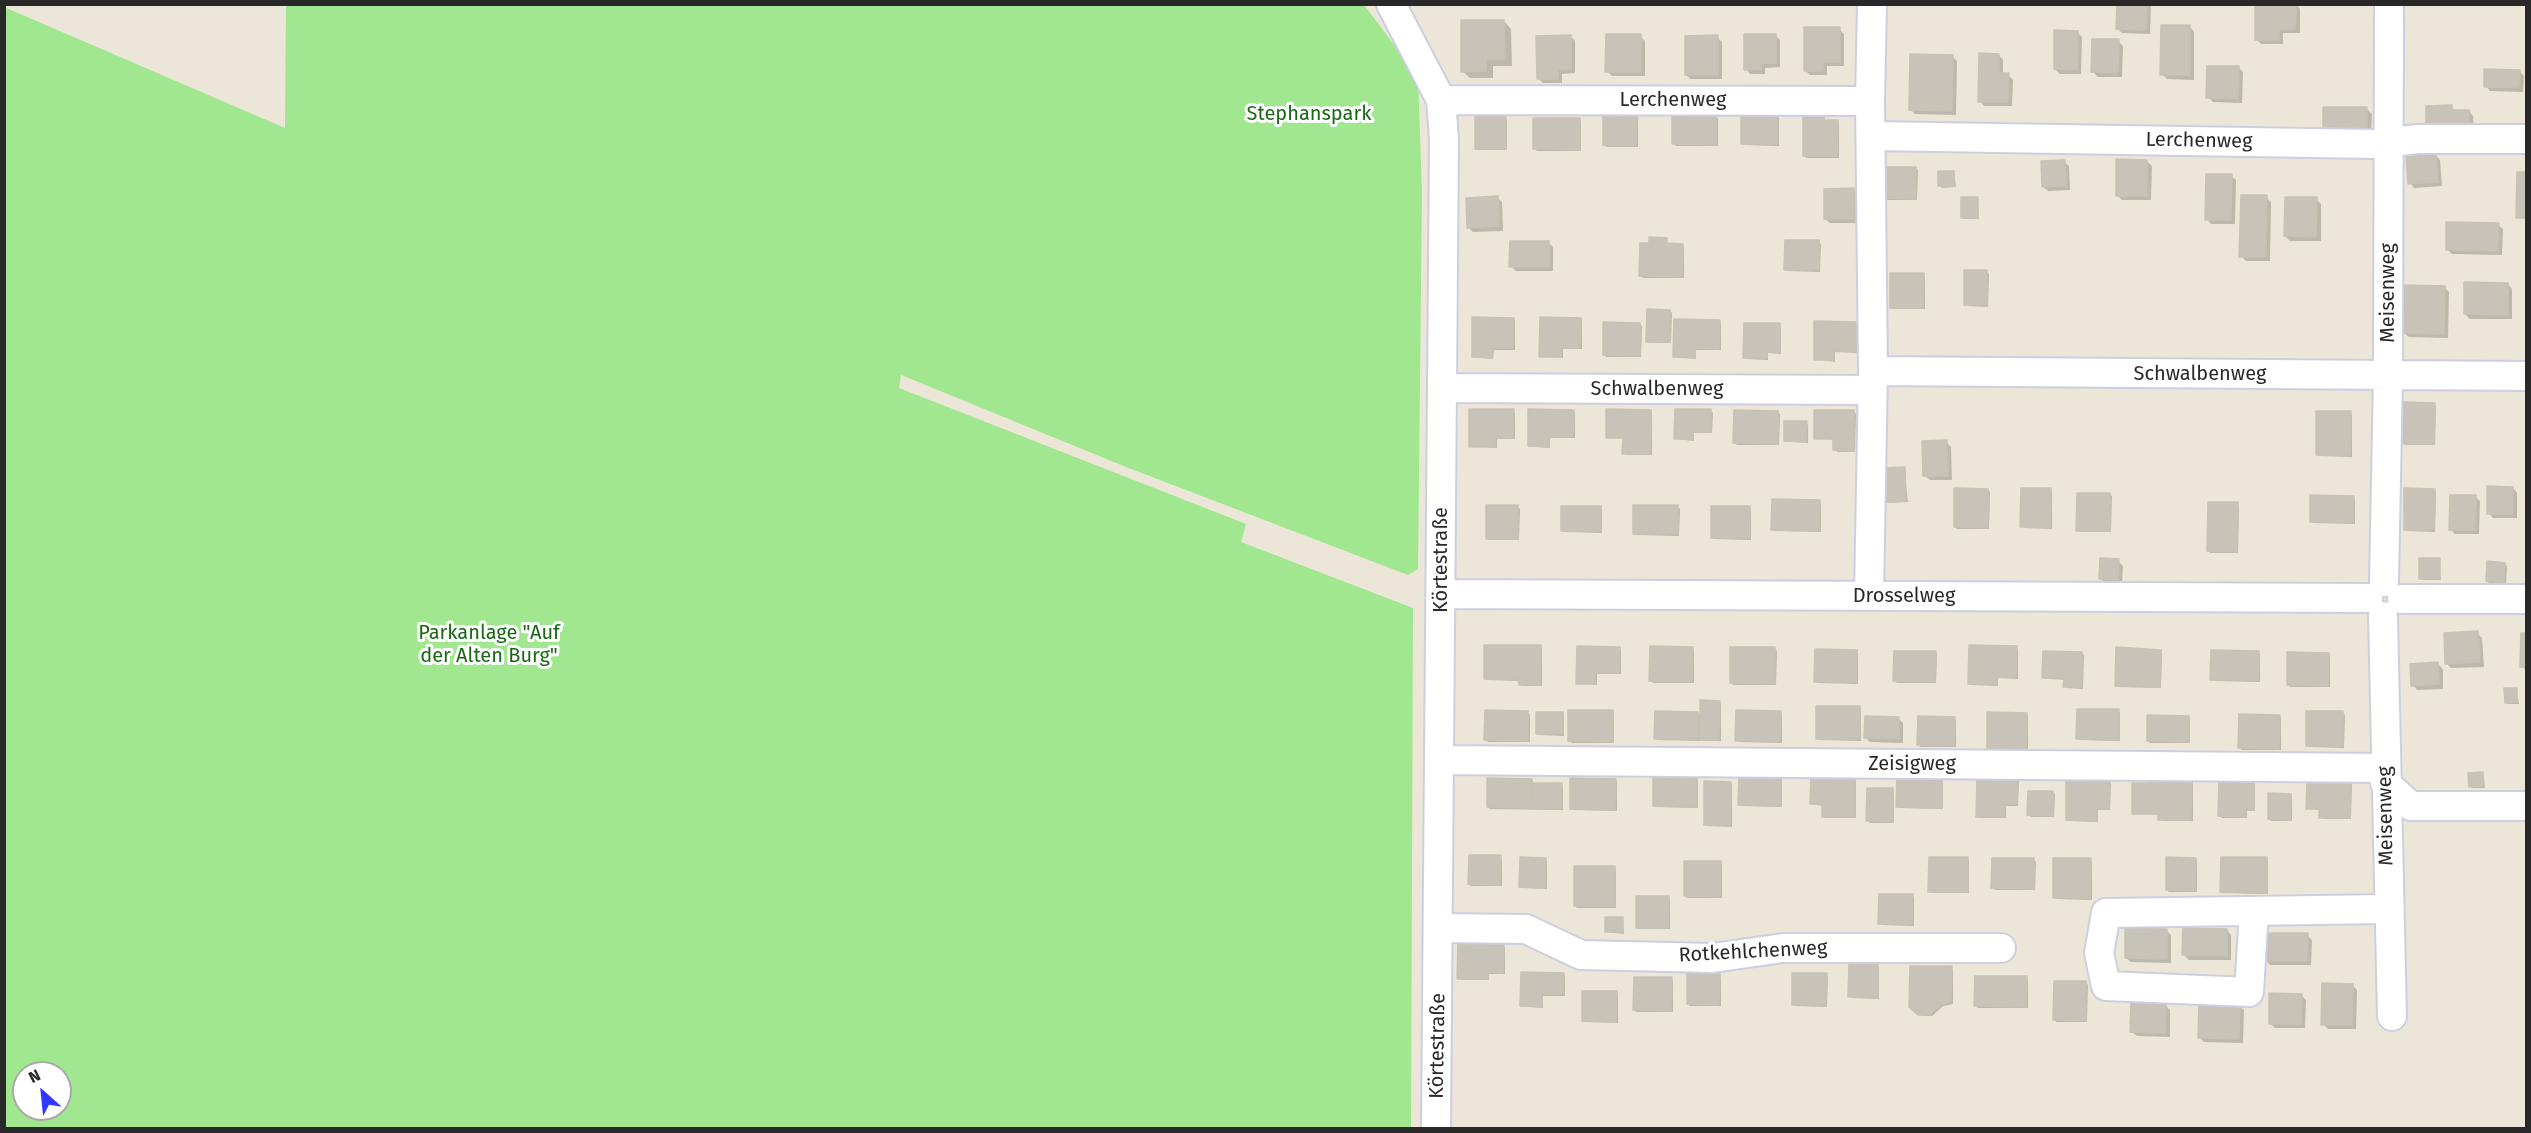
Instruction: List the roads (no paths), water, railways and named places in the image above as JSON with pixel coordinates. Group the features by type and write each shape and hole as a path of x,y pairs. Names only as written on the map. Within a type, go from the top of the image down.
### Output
{"street":[{"name":"Körtestraße","path":"1391,4 1441,100 1444,139 1440,928 1436,1128"},
{"path":"1869,596 1872,381 1870,101 1872,4"},
{"name":"Meisenweg","path":"2390,4 2384,599 2385,775 2391,1016"},
{"name":"Lerchenweg","path":"1441,100 1870,101"},
{"name":"Lerchenweg","path":"1871,136 2374,144 2418,139 2526,139"},
{"name":"Schwalbenweg","path":"1442,388 2388,375 2526,376"},
{"name":"Drosselweg","path":"1441,594 2526,599"},
{"name":"Zeisigweg","path":"1440,760 2385,775"},
{"path":"2385,775 2411,806 2526,806"},
{"path":"2254,911 2249,992 2106,986 2099,953 2106,913 2388,909"},
{"name":"Rotkehlchenweg","path":"1440,928 1526,929 1581,955 1713,958 1783,948 2001,948"}],"park label":[{"name":"Stephanspark","path":"1309,114"},
{"name":"Parkanlage \"Auf der Alten Burg\"","path":"489,644"}]}
